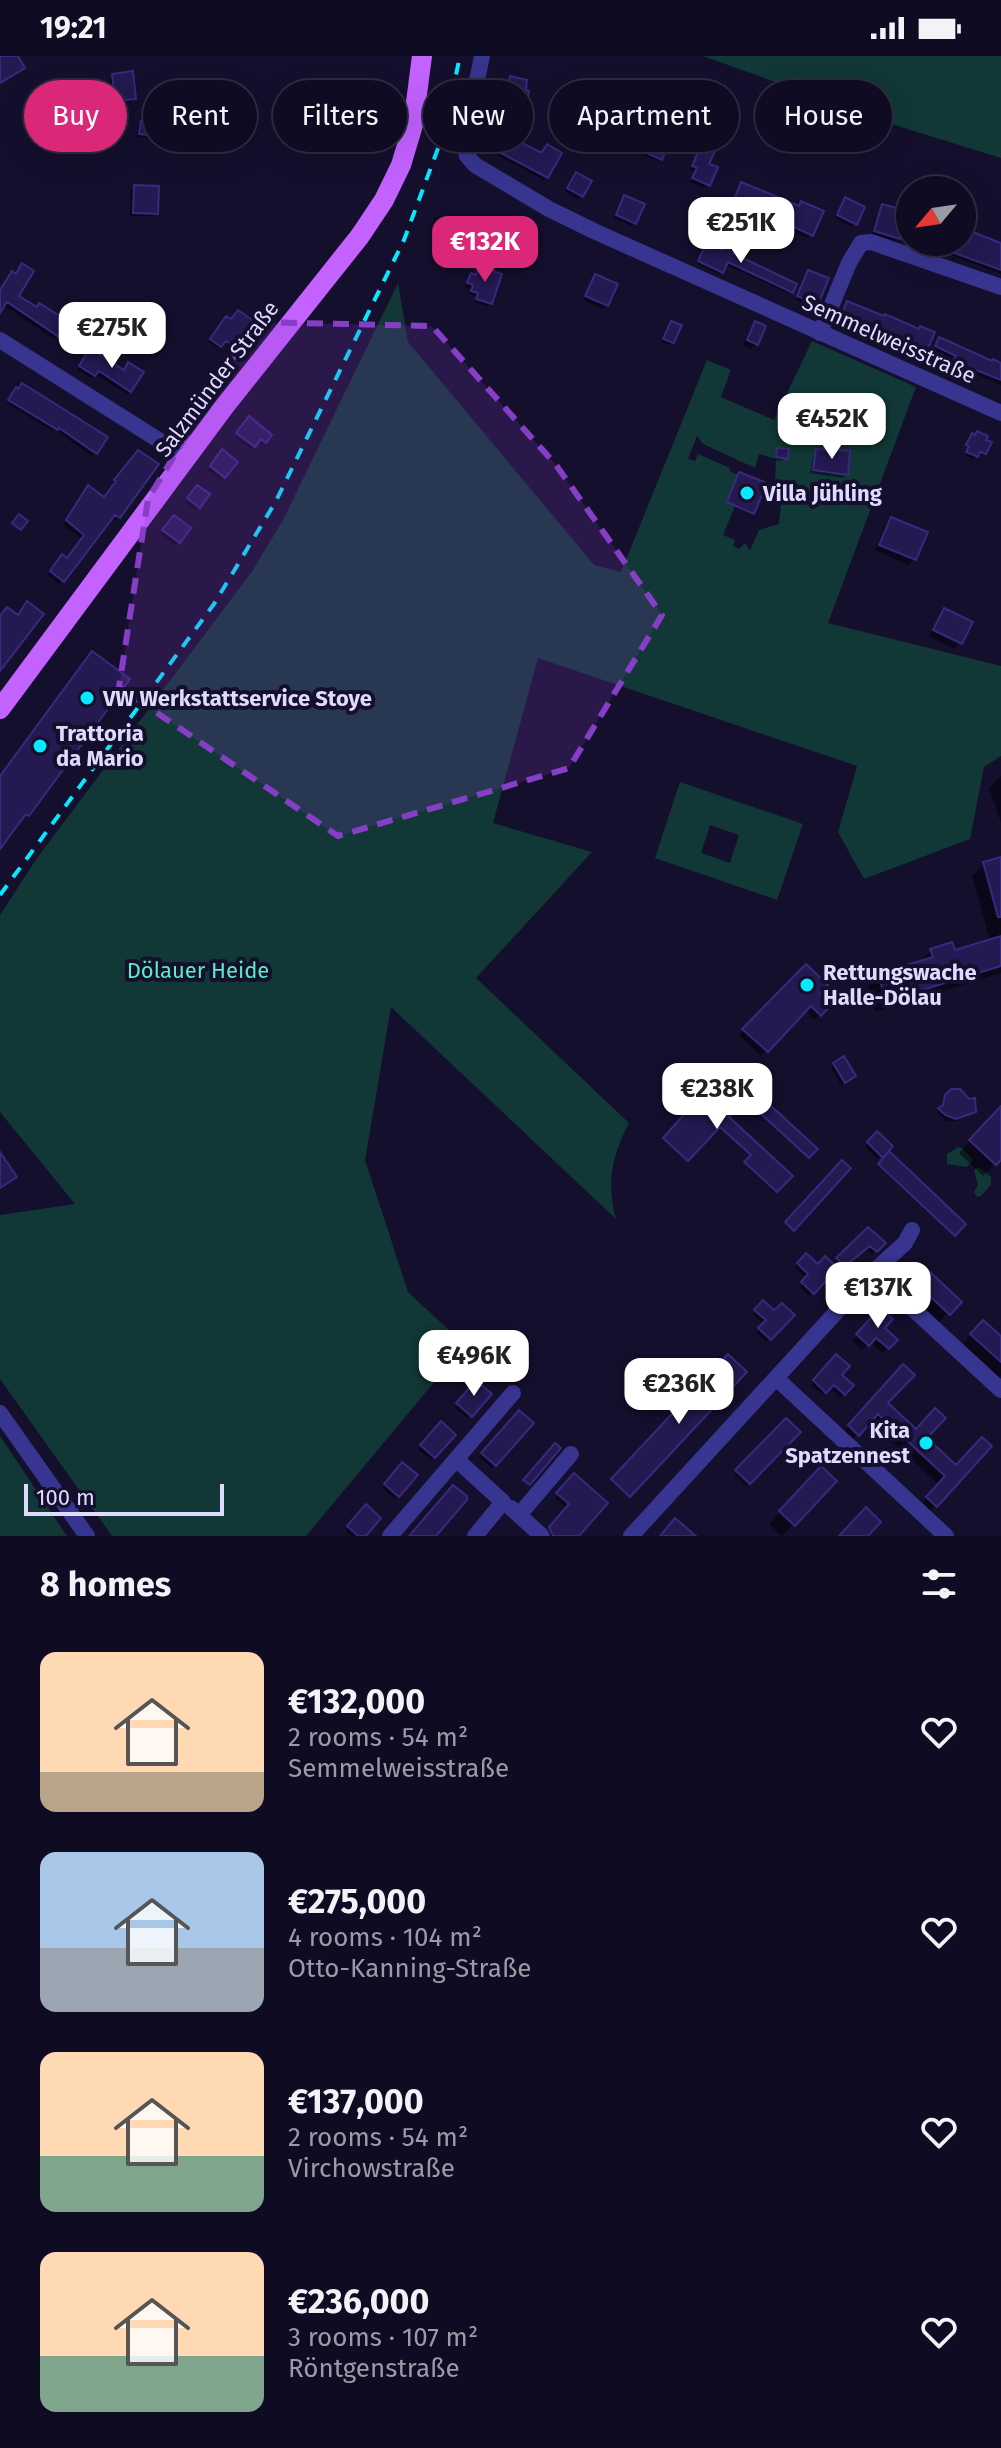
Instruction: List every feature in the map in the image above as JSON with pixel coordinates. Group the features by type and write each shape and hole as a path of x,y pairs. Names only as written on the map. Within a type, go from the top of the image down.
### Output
{"main road":[{"name":"Salzmünder Straße","path":"2,701 360,236 384,200 401,165 413,125 422,56"}],"street":[{"name":"Semmelweisstraße","path":"482,56 464,144 467,156 475,165 549,209 596,232 1001,413"},
{"path":"820,333 849,263 861,243 871,242 1001,287"},
{"path":"0,340 187,458"},
{"path":"639,1533 873,1272 905,1243 912,1230"},
{"path":"873,1272 1001,1390"},
{"path":"776,1378 780,1385 946,1536"},
{"path":"390,1536 513,1393"},
{"path":"0,1413 87,1536"},
{"path":"519,1515 571,1454"},
{"path":"456,1459 542,1536"},
{"path":"475,1536 503,1502"}],"highlighted area":[{"path":"255,322 432,326 556,465 662,615 569,768 338,836 119,687 148,499"}],"green space":[{"path":"703,56 1001,56 1001,158 892,124 892,80 770,80"},
{"name":"Dölauer Heide","path":"398,283 408,342 594,565 621,572 707,360 731,370 721,397 774,420 812,341 916,387 828,623 1001,666 1001,756 984,767 970,839 864,879 838,832 857,766 538,658 493,823 592,852 476,978 629,1123 618,1146 612,1170 611,1193 616,1219 391,1007 365,1160 408,1292 465,1345 306,1536 112,1536 0,1379 0,1215 75,1204 0,1112 0,915 37,858 253,570 283,520","holes":["697,436 703,444 755,468 759,454 776,459 775,485 782,494 779,524 759,530 750,550 745,543 739,549 733,546 735,540 723,535 735,506 727,502 738,475 730,468 698,454 695,461 688,459"]},
{"path":"680,782 803,824 777,900 655,858","holes":["710,825 739,835 730,863 701,853"]},
{"path":"958,1147 973,1160 967,1167 947,1164 947,1154"},
{"path":"978,1167 991,1177 991,1185 977,1197 974,1192 978,1185 974,1170"},
{"path":"0,1436 67,1536 0,1536"}],"building":[{"path":"0,56 18,56 25,68 0,83"},
{"path":"133,71 136,99 127,100 127,80 113,80 112,74"},
{"path":"547,144 549,152 562,153 548,178 499,152 533,152 533,148 542,152"},
{"path":"644,152 665,152 662,160"},
{"path":"698,152 715,152 709,164 718,167 710,186 692,178 697,168 692,166"},
{"path":"576,172 592,181 583,197 567,188"},
{"path":"741,182 799,206 801,201 824,211 813,236 734,200"},
{"path":"134,185 159,186 158,214 133,213"},
{"path":"624,195 645,204 636,224 616,215"},
{"path":"845,197 865,207 857,225 837,215"},
{"path":"882,204 896,208 896,238 874,231"},
{"path":"976,233 1001,243 1001,270 963,256 976,256"},
{"path":"707,242 723,250 726,244 735,249 733,253 797,284 793,293 728,262 723,273 698,261"},
{"path":"22,263 34,271 19,296 37,307 39,303 68,321 59,337 7,302 0,313 0,290 12,271 16,274"},
{"path":"479,266 502,274 492,304 476,299 478,293 471,291 473,285 467,283 471,273 476,275"},
{"path":"808,270 829,278 818,305 797,296"},
{"path":"595,274 618,284 608,306 585,296"},
{"path":"847,301 919,329 920,326 935,332 926,353 841,316"},
{"path":"238,310 258,324 239,350 226,341 221,347 210,339 226,316 231,319"},
{"path":"671,321 682,325 674,343 663,339"},
{"path":"755,321 766,326 758,345 747,340"},
{"path":"939,337 1001,363 1001,380 953,361 956,356 935,346"},
{"path":"90,348 124,370 128,362 144,372 131,392 99,371 95,376 79,366"},
{"path":"22,383 108,437 97,454 59,428 8,400"},
{"path":"249,416 272,435 266,443 261,439 255,447 236,433"},
{"path":"977,431 988,436 986,440 992,442 986,454 980,452 978,457 966,452 972,433 975,435"},
{"path":"777,448 789,449 787,459 776,457"},
{"path":"222,449 238,462 225,478 210,466"},
{"path":"816,449 850,451 848,475 813,470"},
{"path":"138,450 159,464 120,518 115,515 64,582 50,571 62,554 67,558 84,535 66,520 88,485 104,497"},
{"name":"Villa Jühling","path":"739,472 767,483 754,514 727,502"},
{"path":"197,485 210,494 200,508 187,498"},
{"path":"19,514 28,521 21,530 12,523"},
{"path":"174,515 191,528 180,543 162,530"},
{"path":"891,517 928,532 916,560 879,545"},
{"path":"27,601 44,614 0,671 0,616 7,607 18,615"},
{"path":"944,608 973,622 962,644 933,630"},
{"path":"92,651 130,679 29,816 26,814 0,849 0,776"},
{"path":"1001,857 1001,917 998,917 983,862"},
{"path":"1001,936 1001,966 886,1001 878,974 933,957 930,949 952,942 955,950"},
{"path":"806,964 828,985 820,993 832,1004 821,1016 811,1006 768,1052 742,1029"},
{"path":"844,1056 856,1076 845,1083 833,1063"},
{"path":"686,1071 732,1114 729,1117 793,1176 777,1192 744,1162 751,1155 720,1127 688,1161 663,1138 689,1109 668,1089"},
{"path":"951,1089 960,1089 969,1099 975,1098 976,1112 956,1119 945,1115 938,1108 943,1105 945,1095"},
{"path":"757,1093 818,1149 809,1158 748,1102"},
{"path":"1001,1106 1001,1160 996,1165 969,1140"},
{"path":"877,1131 893,1146 883,1158 867,1142"},
{"path":"889,1151 966,1224 955,1236 878,1164"},
{"path":"0,1152 17,1177 0,1188"},
{"path":"842,1160 851,1168 794,1231 785,1222"},
{"path":"868,1227 886,1243 877,1252 870,1246 845,1266 836,1258"},
{"path":"806,1253 818,1264 825,1256 838,1268 814,1294 801,1282 808,1274 797,1263"},
{"path":"927,1269 962,1302 950,1315 915,1282"},
{"path":"763,1300 774,1310 782,1303 795,1315 771,1340 758,1328 766,1320 754,1310"},
{"path":"880,1308 893,1319 885,1328 898,1340 889,1349 876,1338 869,1346 856,1334"},
{"path":"983,1320 1001,1336 1001,1362 970,1334"},
{"path":"728,1354 747,1372 630,1497 611,1479"},
{"path":"836,1354 850,1366 842,1375 854,1385 845,1395 834,1385 826,1393 813,1380"},
{"path":"903,1364 915,1375 888,1403 916,1429 935,1408 946,1418 927,1438 956,1465 982,1437 992,1446 937,1507 926,1497 945,1476 878,1414 859,1436 848,1425"},
{"path":"476,1380 492,1394 472,1417 456,1403"},
{"path":"519,1410 534,1423 496,1466 481,1453"},
{"path":"786,1418 801,1432 750,1484 735,1470"},
{"path":"441,1421 456,1435 435,1458 420,1445"},
{"path":"555,1443 561,1448 530,1485 523,1480"},
{"path":"402,1462 418,1475 399,1497 384,1484"},
{"path":"821,1466 837,1481 795,1526 779,1511"},
{"path":"574,1473 608,1503 579,1536 553,1536 549,1527 569,1504 556,1493"},
{"path":"453,1485 467,1496 467,1500 436,1536 409,1536"},
{"path":"366,1504 381,1518 366,1536 358,1536 347,1526"},
{"path":"866,1507 881,1522 868,1536 839,1536"},
{"path":"675,1518 696,1536 660,1536"}],"railway":[{"path":"0,895 214,604 276,501 404,240 443,135 460,56"}],"place":[{"name":"Villa Jühling","path":"747,493"},
{"name":"VW Werkstattservice Stoye","path":"87,698"},
{"name":"Trattoria da Mario","path":"40,746"},
{"name":"Rettungswache Halle-Dölau","path":"807,985"},
{"name":"Kita Spatzennest","path":"926,1443"}]}
